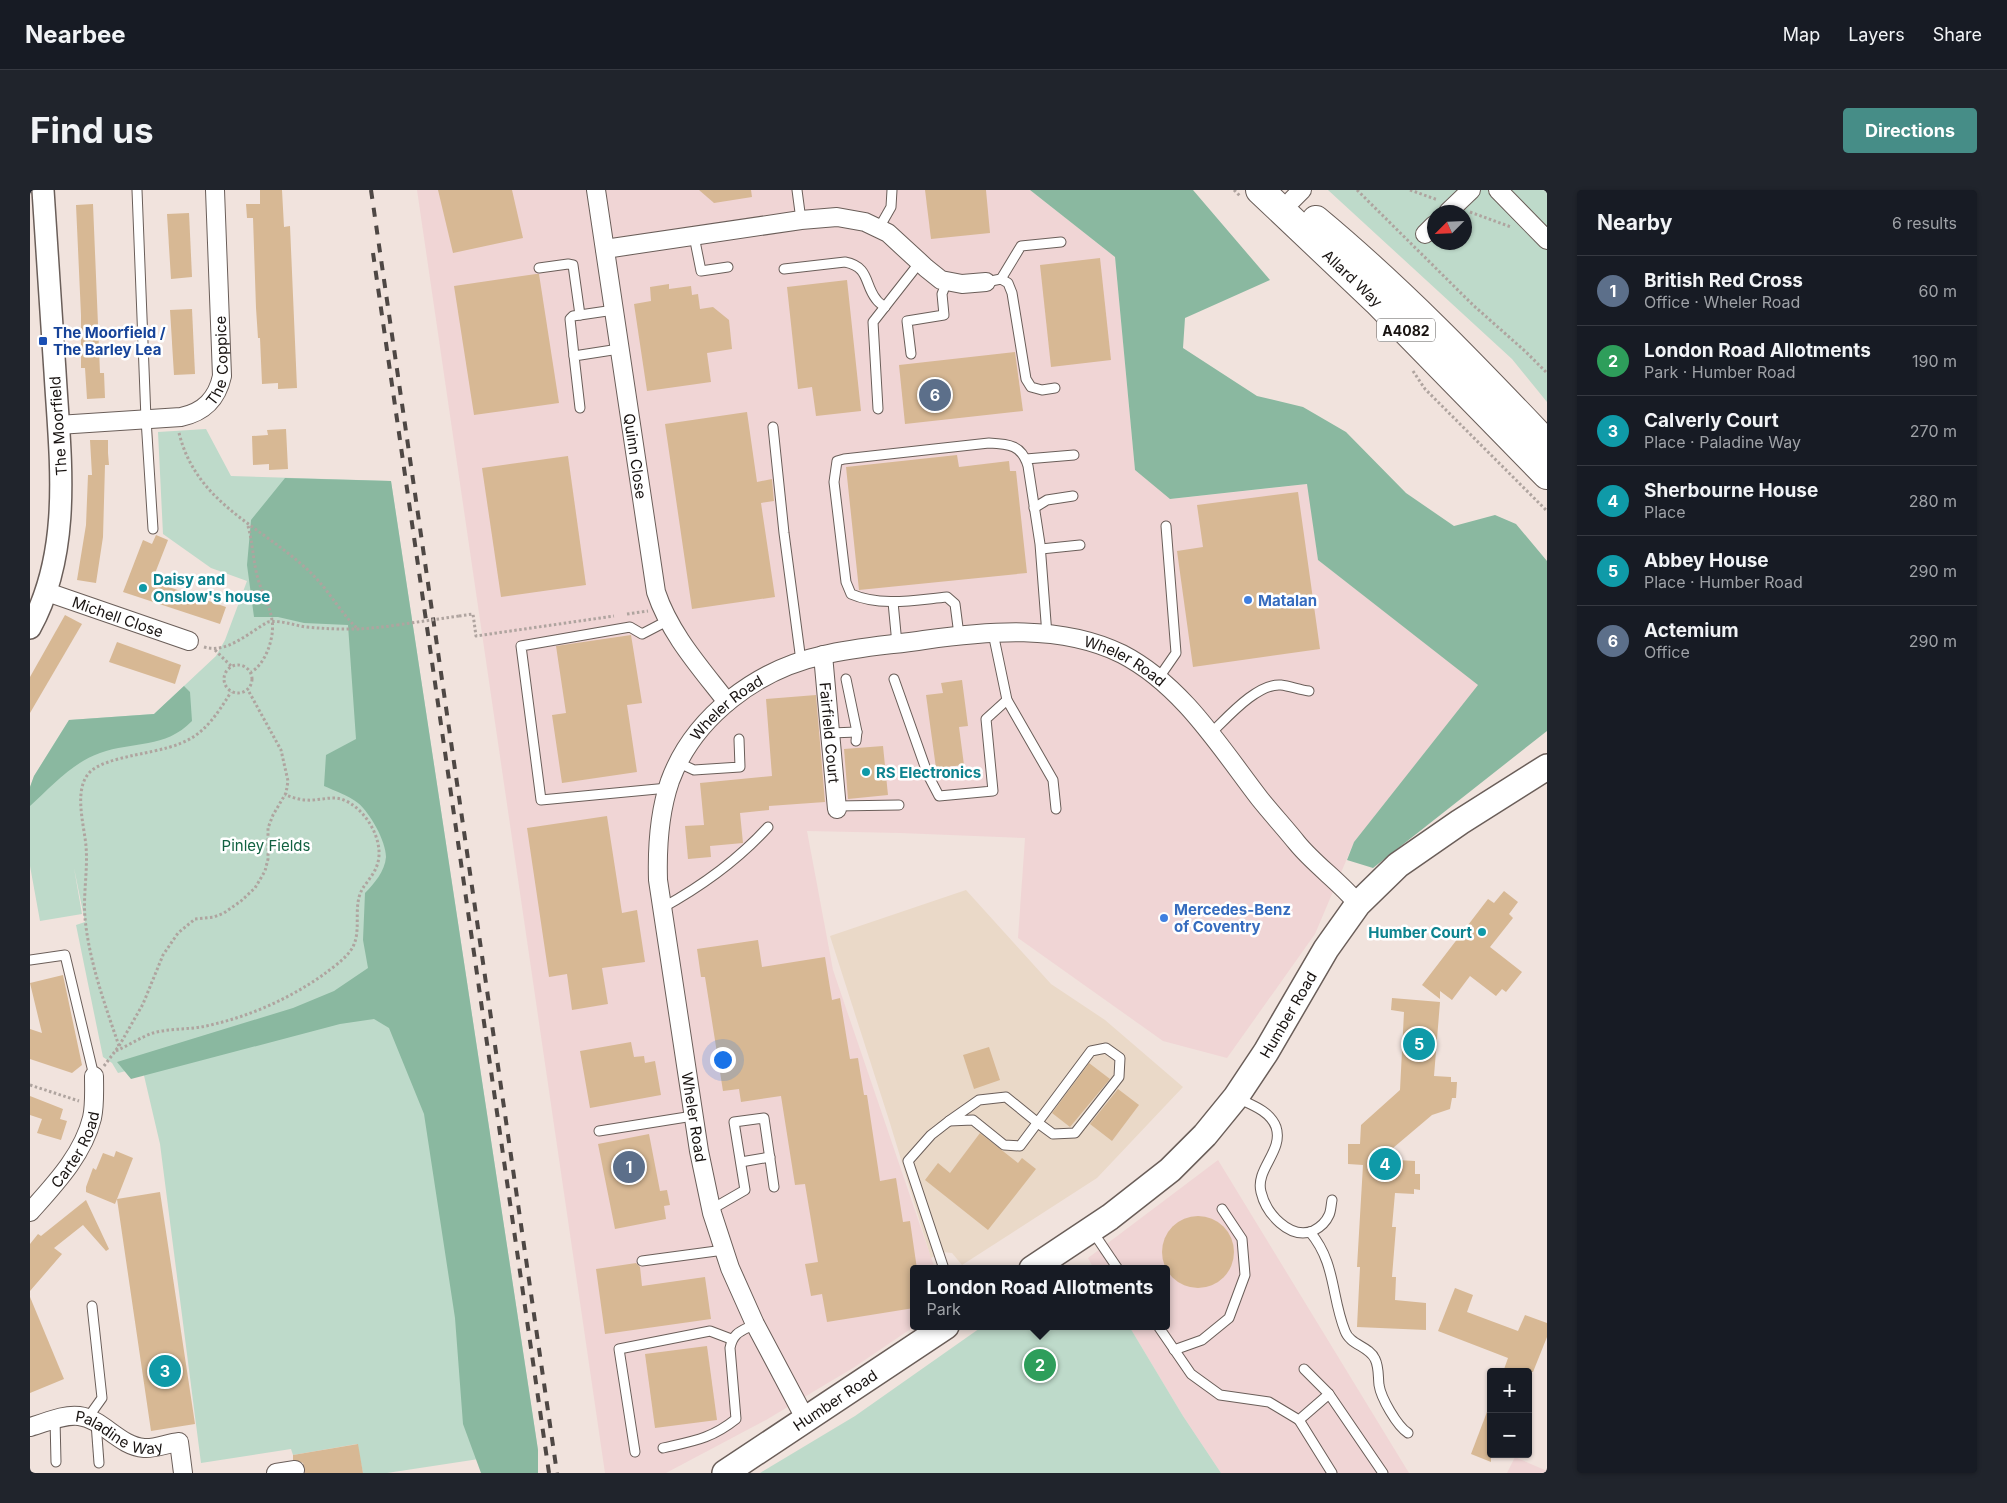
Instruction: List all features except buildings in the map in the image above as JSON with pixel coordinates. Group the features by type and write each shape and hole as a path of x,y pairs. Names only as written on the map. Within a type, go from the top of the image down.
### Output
{"main road":[{"name":"Allard Way","path":"1260,190 1377,301 1547,475"},
{"name":"Allard Way","path":"1290,193 1394,289 1491,385 1547,444"},
{"name":"Humber Road","path":"1038,1265 1091,1229 1170,1170 1205,1134 1236,1097 1266,1052 1326,948 1358,904 1398,865 1460,822 1547,767"},
{"name":"Humber Road","path":"726,1473 940,1330"}],"street":[{"name":"The Moorfield","path":"30,628 47,592 56,545 62,489 58,425 38,238 44,190"},
{"name":"The Coppice","path":"58,425 175,417 194,414 204,409 212,401 220,388 222,376 215,190"},
{"name":"Quinn Close","path":"596,190 652,572 664,615 727,702"},
{"path":"1457,205 1471,190"},
{"path":"1498,190 1547,240"},
{"path":"605,248 801,220 837,218 865,222 888,232 941,280 962,284 994,280"},
{"name":"Michell Close","path":"47,592 189,640"},
{"name":"Wheler Road","path":"806,1420 755,1324 730,1268 712,1208 693,1116 658,880 657,839 669,788 679,763 696,735 727,702 765,677 824,654 959,635 993,633 1047,634 1088,642 1121,654 1158,680 1182,701 1211,733 1262,802 1301,848 1347,890 1358,904"},
{"name":"Fairfield Court","path":"824,654 837,808"},
{"name":"Carter Road","path":"30,1212 66,1170 84,1137 92,1119 94,1076"},
{"name":"Paladine Way","path":"30,1427 55,1419 78,1416 92,1421 125,1442 144,1448 179,1442 183,1473"},
{"path":"276,1473 295,1470"}],"lane":[{"path":"137,190 146,419 153,529"},
{"path":"797,190 801,220"},
{"path":"879,228 891,207 892,190"},
{"path":"694,236 701,271 728,267"},
{"path":"1055,388 1042,390 1031,387 1026,379 1012,292 1008,283 994,280 1021,246 1061,242"},
{"path":"784,269 845,262 853,263 867,277 875,298 885,307"},
{"path":"878,409 873,322 920,262"},
{"path":"539,268 573,265 580,315"},
{"path":"911,354 907,321 944,315 942,294 947,281"},
{"path":"580,408 570,319 580,315 614,310"},
{"path":"574,356 620,349"},
{"path":"773,427 785,542 801,662"},
{"path":"959,635 955,604 947,597 893,602 860,598 851,594 846,582 834,482 837,462 844,459 989,443 1008,444 1018,450 1026,459 1034,508 1040,549 1047,634"},
{"path":"1026,459 1074,455"},
{"path":"1034,508 1047,500 1073,496"},
{"path":"1158,680 1176,653 1166,526"},
{"path":"1040,549 1080,544"},
{"path":"893,602 897,644"},
{"path":"664,615 642,634 630,627 521,646 541,800 669,788"},
{"path":"993,633 1007,700 1053,780 1056,810"},
{"path":"831,733 856,736 846,679"},
{"path":"894,679 928,775 939,796 993,791 986,719 1007,700"},
{"path":"1211,733 1235,710 1261,690 1270,686 1282,685 1309,691"},
{"path":"679,763 694,770 740,766 739,739"},
{"path":"837,808 899,805"},
{"path":"662,908 694,890 725,867 753,844 768,826"},
{"path":"30,960 65,954 94,1076"},
{"path":"943,1265 908,1161 931,1135 949,1121 978,1100 1006,1096 1038,1123 1053,1134 1075,1133 1119,1078 1120,1058 1106,1048 1091,1051 1038,1123 1020,1146 1004,1145 973,1120 949,1121"},
{"path":"1236,1097 1266,1113 1276,1128 1278,1136 1276,1146 1260,1184 1266,1204 1283,1226 1301,1233 1310,1232 1325,1222 1329,1215 1332,1200"},
{"path":"599,1131 693,1116"},
{"path":"712,1208 745,1190 734,1122 764,1118 774,1187"},
{"path":"740,1162 770,1156"},
{"path":"1174,1350 1202,1340 1229,1318 1245,1275 1242,1239 1222,1209"},
{"path":"1091,1229 1115,1265"},
{"path":"1310,1232 1323,1250 1328,1263 1345,1332 1354,1342 1368,1350 1375,1358 1382,1394 1396,1422 1402,1430 1408,1433"},
{"path":"642,1261 724,1250"},
{"path":"92,1306 102,1398 92,1421 99,1463"},
{"path":"663,1448 705,1439 724,1429 736,1419 730,1348 732,1339 736,1334 755,1324"},
{"path":"1161,1330 1191,1374 1220,1395 1269,1402 1299,1420 1332,1473"},
{"path":"635,1452 619,1349 710,1331 732,1339"},
{"path":"1304,1369 1329,1394 1383,1473"},
{"path":"1299,1420 1329,1394"},
{"path":"55,1419 56,1462"}],"path":[{"path":"1357,190 1466,299 1526,352 1547,374"},
{"path":"1410,190 1444,205"},
{"path":"1472,215 1547,240"},
{"path":"175,417 184,450 216,498 247,525 280,546 312,574 359,630"},
{"path":"247,525 255,553 258,578 273,621 267,651 262,662 251,672"},
{"path":"215,650 234,643 268,622 273,621 304,626 359,630 473,614 476,636 664,615"},
{"path":"189,640 202,647 215,650 232,666"},
{"path":"241,665 251,672 253,680 248,690 241,694 231,692 224,680 224,675 232,666 241,665"},
{"path":"94,1076 108,1062 119,1046 143,1004 163,955 178,933 195,919 214,917 224,913 241,901 255,888 265,871 268,859 268,828 273,815 285,796 288,781 281,750 248,690"},
{"path":"119,1046 107,1012 88,935 85,906 86,848 81,796 84,781 90,772 111,761 172,748 190,740 215,717 231,692"},
{"path":"116,1051 150,1034 204,1027 263,1008 313,982 351,950 357,936 357,913 360,894 378,864 379,847 376,837 360,811 346,801 331,798 308,800 285,796"},
{"path":"30,1085 94,1106"}],"shaded area":[{"path":"417,190 1030,190 1115,257 1135,470 1171,499 1308,484 1318,560 1479,685 1354,842 1315,934 1227,1058 1163,1041 1018,938 1025,838 807,831 833,970 934,1265 910,1265 910,1329 853,1368 766,1420 666,1473 605,1473"},
{"path":"966,890 1051,984 1105,1020 1183,1087 1097,1178 962,1265 952,1253 942,1252 931,1258 830,936"},
{"path":"1218,1160 1409,1473 1221,1473 1183,1416 1131,1330 1170,1330 1170,1265 1092,1265 1088,1258"},
{"path":"1514,1458 1547,1471 1547,1473 1507,1473"}],"green space":[{"path":"1030,190 1193,190 1270,280 1185,318 1183,348 1257,396 1303,407 1346,432 1406,493 1454,526 1495,515 1516,524 1547,561 1547,731 1373,868 1347,860 1354,842 1478,685 1318,560 1307,484 1170,499 1135,470 1115,257"},
{"path":"1328,190 1547,190 1547,402 1512,359"},
{"name":"Pinley Fields","path":"206,429 231,476 391,481 538,1450 387,1473 363,1473 357,1444 293,1455 291,1449 201,1463 160,1144 142,1067 118,1073 112,1063 103,1057 76,925 85,922 74,868 82,914 40,921 30,866 30,787 34,776 69,720 154,714 216,656 225,640 247,581 211,568 163,534 158,432"},
{"path":"285,478 391,481 538,1450 538,1473 481,1473 463,1424 455,1318 424,1114 389,1028 374,1019 340,1024 131,1079 117,1062 293,1008 334,991 368,968 363,940 365,893 381,872 386,857 385,850 376,828 363,808 350,798 324,786 326,755 356,739 348,625 304,623 278,617 254,617 247,565 251,520"},
{"path":"184,686 190,692 192,721 182,730 160,740 112,749 90,757 63,776 30,806 30,787 34,776 69,720 154,714"},
{"path":"977,1330 1131,1330 1183,1416 1221,1473 760,1473 855,1416"}],"railway":[{"path":"371,190 557,1473"},
{"path":"373,253 549,1473"}],"place":[{"name":"The Moorfield / The Barley Lea","path":"43,341"},
{"name":"Actemium","path":"935,395"},
{"name":"Daisy and Onslow's house","path":"143,588"},
{"name":"Matalan","path":"1248,600"},
{"name":"RS Electronics","path":"866,772"},
{"name":"Mercedes-Benz of Coventry","path":"1164,918"},
{"name":"Humber Court","path":"1482,932"},
{"name":"Abbey House","path":"1419,1044"},
{"name":"Sherbourne House","path":"1385,1164"},
{"name":"British Red Cross","path":"629,1167"},
{"name":"London Road Allotments","path":"1040,1365"},
{"name":"Calverly Court","path":"165,1371"}]}
